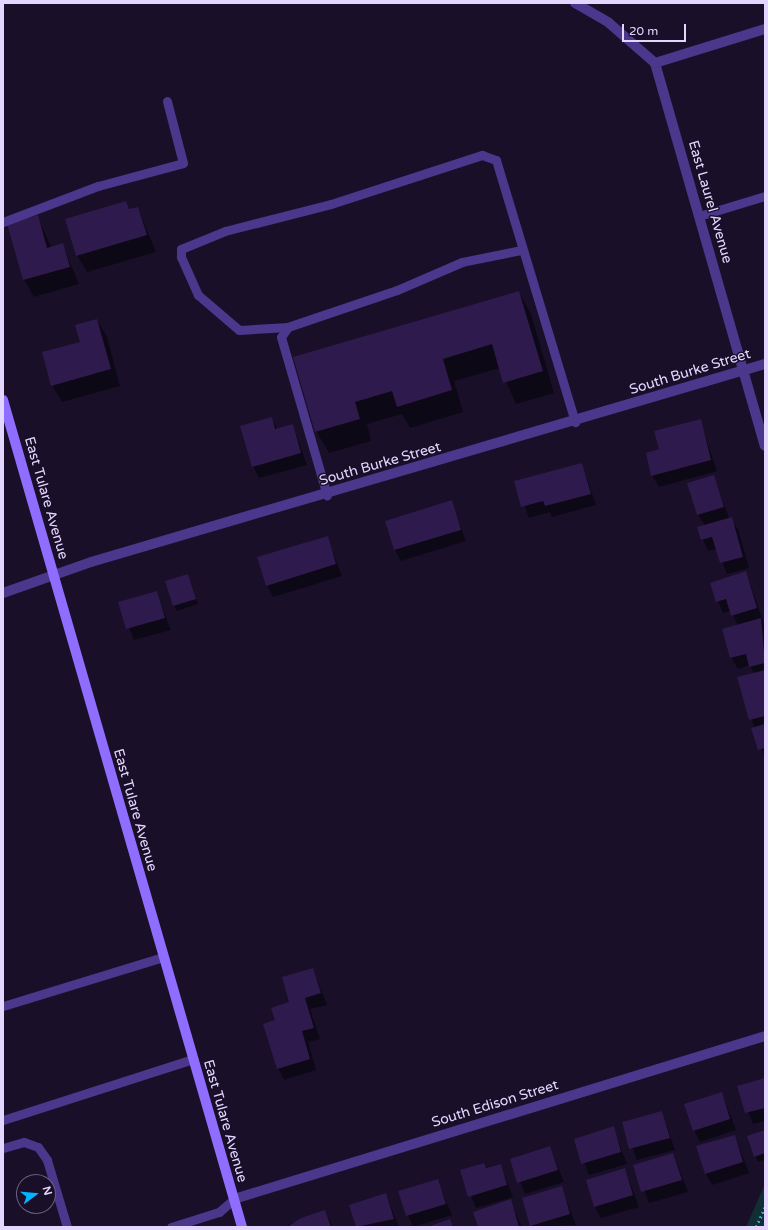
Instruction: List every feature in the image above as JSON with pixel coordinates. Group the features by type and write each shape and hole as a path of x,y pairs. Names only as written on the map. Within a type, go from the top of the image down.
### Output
{"street":[{"path":"575,3 609,23 655,63 765,29"},
{"name":"East Laurel Avenue","path":"655,63 765,446"},
{"name":"South Burke Street","path":"3,593 54,576 327,494 575,422 765,364"},
{"name":"East Tulare Avenue","path":"3,400 242,1227"},
{"name":"South Edison Street","path":"234,1199 765,1036"}],"lane":[{"path":"3,222 98,186 183,163 166,101"},
{"path":"521,250 462,262 397,290 288,327 239,330 198,295 181,257 181,249 224,230 331,204 482,155 496,160 521,250 575,422"},
{"path":"699,216 765,196"},
{"path":"288,327 281,337 327,494"},
{"path":"3,1006 163,957"},
{"path":"3,1120 193,1059"},
{"path":"3,1148 24,1142 38,1147 47,1160 67,1227"},
{"path":"171,1227 219,1212 234,1199"}],"path":[{"path":"756,1227 765,1207"}],"green space":[{"path":"765,1184 765,1227 746,1227"}],"building":[{"path":"126,201 129,209 138,207 147,235 76,256 65,219"},
{"path":"38,215 47,248 63,243 70,267 23,280 7,224"},
{"path":"519,291 543,371 503,383 492,344 443,359 452,390 397,407 392,391 355,402 360,419 315,432 293,357"},
{"path":"97,319 111,369 51,386 42,352 80,342 75,325"},
{"path":"272,417 275,429 293,424 301,453 252,467 240,426"},
{"path":"701,419 711,460 651,476 646,453 659,449 654,431"},
{"path":"582,463 591,494 545,506 543,501 521,507 514,481"},
{"path":"714,475 724,507 697,515 687,483"},
{"path":"452,500 461,530 394,550 385,521"},
{"path":"732,517 743,557 720,563 712,537 701,540 697,527"},
{"path":"328,536 336,564 266,586 257,557"},
{"path":"746,571 757,608 731,616 726,599 716,602 710,583"},
{"path":"188,574 196,599 173,606 165,581"},
{"path":"157,591 165,618 126,629 118,602"},
{"path":"761,618 765,663 749,667 746,654 730,658 722,629"},
{"path":"765,670 765,716 749,720 737,677"},
{"path":"765,724 765,748 758,750 751,728"},
{"path":"313,968 321,993 305,998 314,1028 302,1031 310,1059 277,1069 263,1024 275,1020 271,1008 289,1002 282,977"},
{"path":"765,1078 765,1108 745,1113 737,1086"},
{"path":"722,1092 730,1119 693,1131 684,1104"},
{"path":"662,1111 670,1138 629,1149 622,1122"},
{"path":"614,1126 621,1152 581,1164 574,1139"},
{"path":"765,1130 765,1153 754,1157 747,1136"},
{"path":"735,1135 743,1162 705,1174 696,1146"},
{"path":"550,1146 558,1170 517,1183 510,1159"},
{"path":"673,1153 682,1180 641,1192 633,1165"},
{"path":"484,1163 486,1168 501,1164 507,1185 468,1197 460,1170"},
{"path":"625,1168 633,1195 594,1207 586,1180"},
{"path":"438,1179 446,1204 406,1216 398,1191"},
{"path":"562,1186 570,1214 530,1226 522,1198"},
{"path":"386,1193 394,1219 356,1227 349,1205"},
{"path":"511,1199 519,1227 478,1227 473,1212"},
{"path":"325,1210 331,1227 287,1227 301,1218"},
{"path":"450,1219 453,1227 427,1227"}]}
